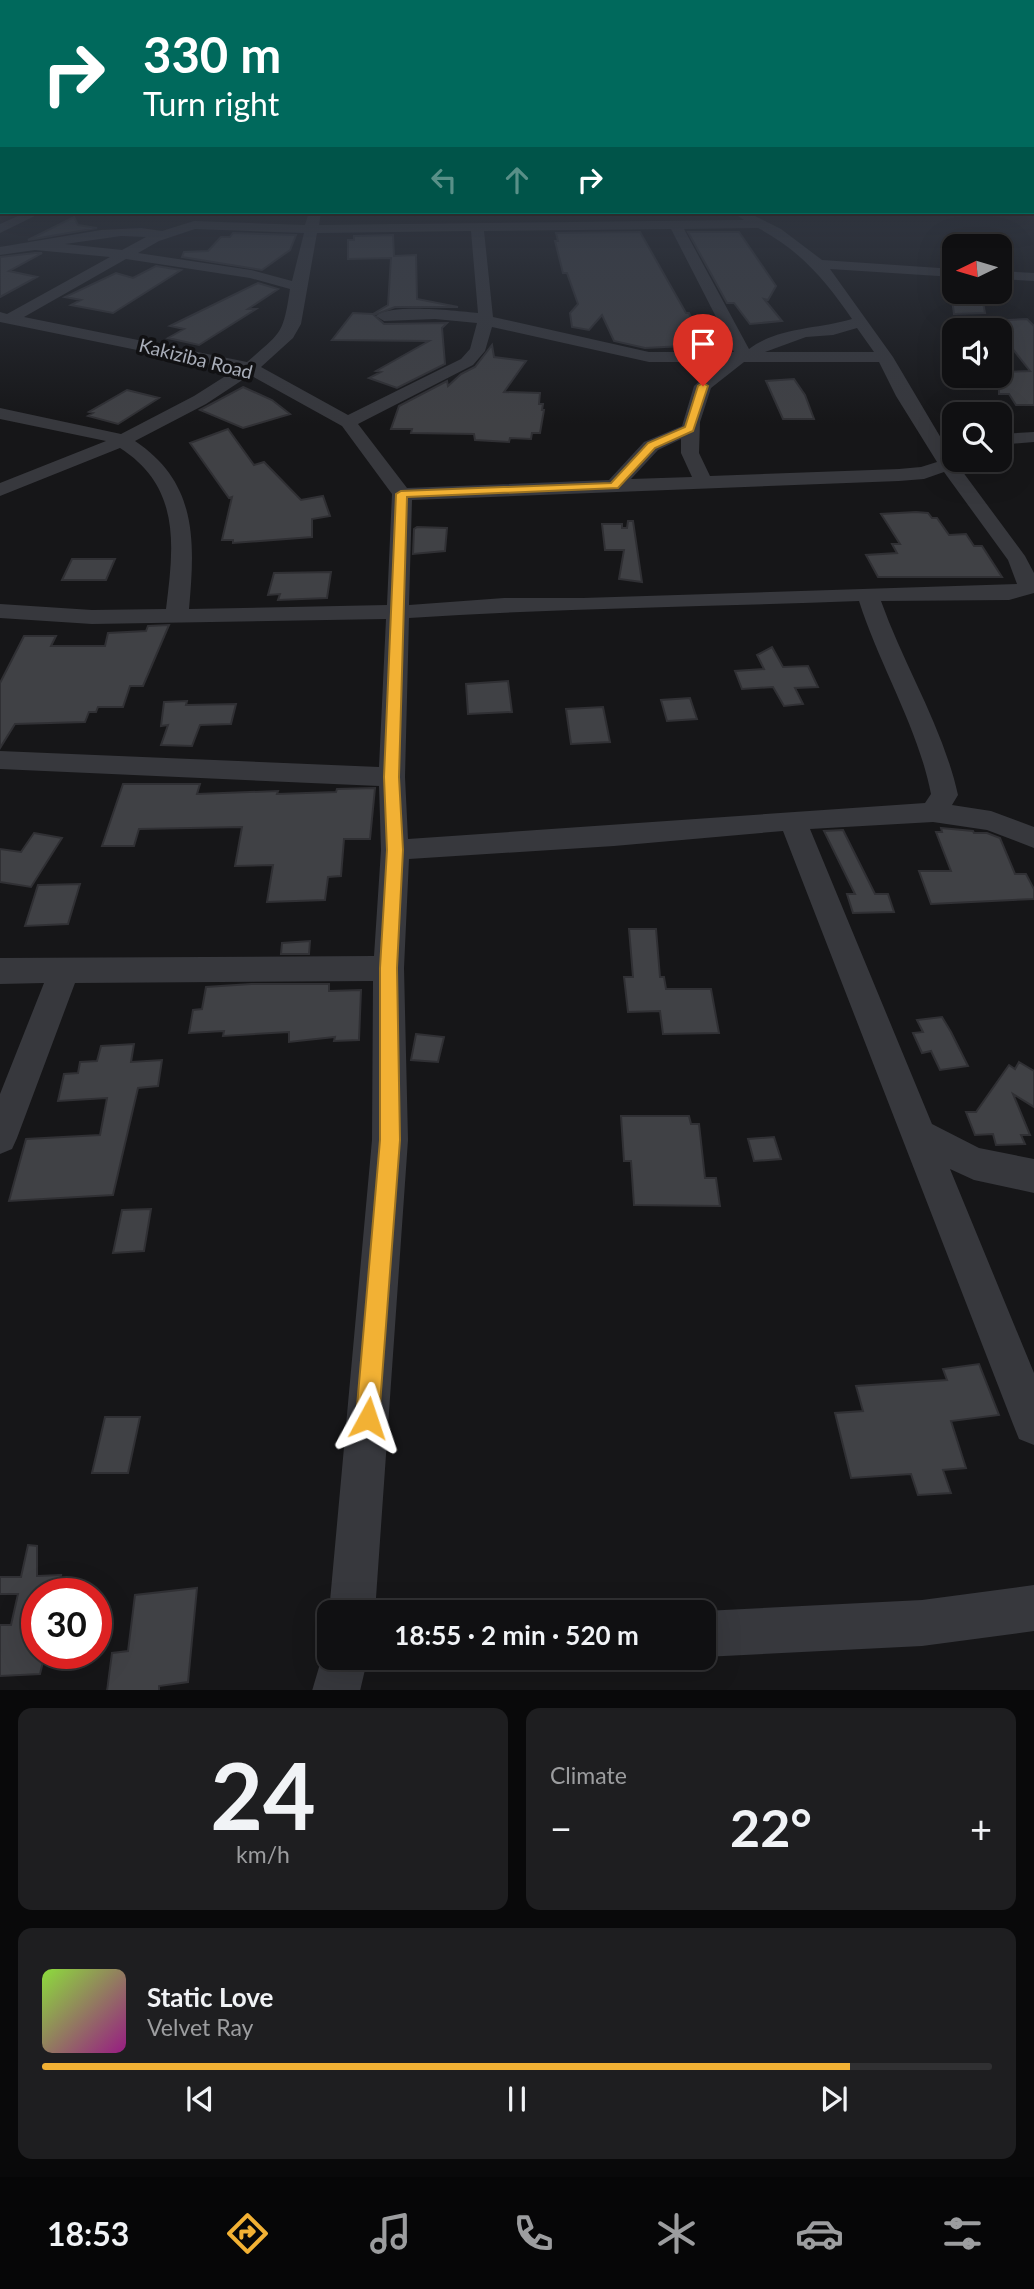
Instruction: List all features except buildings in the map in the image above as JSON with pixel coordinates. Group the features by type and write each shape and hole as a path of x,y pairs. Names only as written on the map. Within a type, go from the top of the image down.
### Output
{"street":[{"path":"4,318 103,267"},
{"path":"201,267 251,274 298,287"},
{"path":"0,490 124,440 200,400 250,368 288,335 293,324 302,267"},
{"path":"348,422 471,359 478,352 487,320 481,267"},
{"path":"697,267 743,356"},
{"path":"820,267 885,357 905,396 942,440"},
{"path":"861,267 942,272"},
{"path":"384,316 435,314 487,320 649,357 885,357"},
{"name":"Kakiziba Road","path":"4,318 250,368 348,422 401,494"},
{"path":"703,481 690,453 690,429 703,386 721,369 743,356 804,332 841,328 860,322"},
{"path":"0,413 124,440 162,476 171,488 180,514 182,544 177,615"},
{"path":"614,486 651,446 690,429"},
{"path":"1012,439 1034,437"},
{"path":"353,1600 390,1140 389,968 395,850 391,777 399,612 401,494 899,475 924,473 942,466"},
{"path":"0,611 82,617 399,612 504,605 932,592 1009,593 1032,589 1018,560 954,472"},
{"path":"868,594 884,643 937,762 945,795 933,813"},
{"path":"0,760 391,777"},
{"path":"395,850 600,837 793,820 933,813 991,821 1034,838"},
{"path":"793,820 1034,1424"},
{"path":"0,971 389,968"},
{"path":"0,1138 64,971"},
{"path":"919,1135 974,1163 1034,1176"},
{"path":"716,1633 922,1623 1034,1608"},
{"path":"336,1690 341,1670"}],"route":[{"path":"368,1418 390,1140 389,968 395,850 391,777 399,612 401,494 484,493 614,486 651,446 690,429 703,386"}]}
